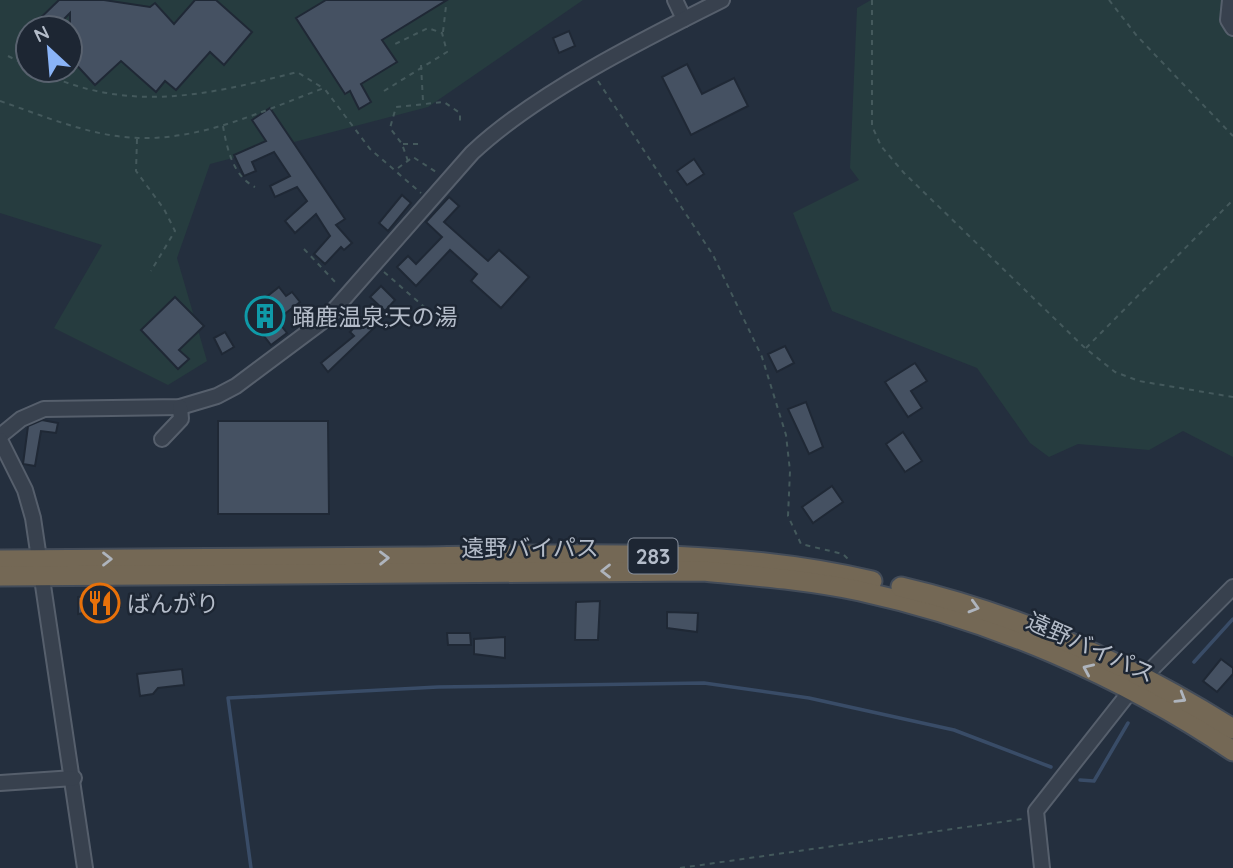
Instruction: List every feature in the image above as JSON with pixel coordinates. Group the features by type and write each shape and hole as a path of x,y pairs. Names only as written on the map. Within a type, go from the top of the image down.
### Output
{"highway":[{"name":"遠野バイパス","path":"0,576 40,568 490,564 701,557 799,567 858,577 924,593 1032,626 1233,729"},
{"name":"遠野バイパス","path":"0,560 40,568"},
{"name":"遠野バイパス","path":"490,564 702,571 797,580 920,605 1139,683 1233,751"}],"street":[{"path":"675,0 684,19"},
{"path":"86,868 74,778 25,490 0,438 21,419 44,408 180,407 217,396 236,386 327,318 447,182 496,131 592,71 722,0"},
{"path":"1230,0 1228,20 1233,29"},
{"path":"162,439 181,419 180,407"},
{"path":"1042,868 1034,817 1036,811 1139,683 1230,594"},
{"path":"0,783 74,778"}],"path":[{"path":"873,0 872,126 881,146 904,173 1085,348 1115,372 1139,381 1233,397"},
{"path":"1109,0 1155,56 1233,136"},
{"path":"384,91 421,65 447,52 442,33 447,14 446,6"},
{"path":"391,46 428,29 442,33"},
{"path":"8,56 14,59"},
{"path":"421,65 423,102"},
{"path":"592,71 713,255 762,357 786,435 790,471 788,516 802,544 843,554 858,577"},
{"path":"65,84 150,99 214,93 297,72 324,88 370,149 430,201"},
{"path":"0,101 91,130 137,138 166,137 223,125 324,88"},
{"path":"408,160 402,144 390,128 396,107 423,102 444,102 460,113 460,123"},
{"path":"223,125 228,152 244,181 255,187"},
{"path":"137,138 136,171 164,209 175,231 151,271"},
{"path":"402,144 418,144"},
{"path":"398,168 413,157 447,182"},
{"path":"1085,348 1233,200"},
{"path":"304,249 348,296"},
{"path":"376,264 430,312"},
{"path":"680,868 1034,817"}],"green space":[{"path":"0,0 583,0 428,107 210,164 177,258 207,361 168,385 54,328 102,245 0,213"},
{"path":"871,0 1233,0 1233,457 1183,431 1149,450 1078,444 1049,457 1030,443 977,368 832,311 793,213 859,180 850,168 857,8"}],"building":[{"path":"59,0 104,0 150,7 155,3 174,24 195,0 216,0 252,32 224,65 210,52 176,90 165,81 156,92 121,61 95,85 84,73 84,14 44,14"},
{"path":"326,0 447,0 382,40 397,62 361,84 371,102 359,109 350,91 345,94 296,18"},
{"path":"569,31 575,46 559,53 553,38"},
{"path":"687,64 702,94 734,78 748,106 691,135 662,77"},
{"path":"270,108 345,219 336,225 352,243 344,250 341,247 325,264 314,254 330,236 316,214 295,233 285,221 307,201 297,187 275,197 270,186 290,176 274,152 252,162 256,171 244,176 234,155 266,141 252,120"},
{"path":"694,159 704,174 687,185 677,171"},
{"path":"402,195 411,203 388,231 379,223"},
{"path":"449,197 459,206 444,222 488,261 499,250 529,277 501,308 471,281 477,274 450,250 416,286 397,267 408,256 416,264 442,237 426,222"},
{"path":"381,286 395,300 385,311 370,297"},
{"name":"踊鹿温泉;天の湯","path":"279,287 286,296 292,292 300,302 277,320 287,333 271,345 246,313"},
{"path":"175,297 204,326 179,350 189,359 178,369 141,330"},
{"path":"364,316 378,324 328,372 321,363 354,336 350,332"},
{"path":"225,332 234,347 222,354 214,338"},
{"path":"785,346 794,363 777,372 768,354"},
{"path":"915,363 927,381 911,391 922,408 908,417 885,382"},
{"path":"806,402 823,447 809,454 788,409"},
{"path":"42,420 58,423 56,433 41,431 35,466 23,464 28,426"},
{"path":"218,421 328,421 329,514 218,514"},
{"path":"903,432 922,461 905,472 886,444"},
{"path":"832,486 843,502 813,523 802,507"},
{"path":"117,591 120,607 78,614 78,597"},
{"path":"600,601 598,640 575,640 576,602"},
{"path":"667,612 698,613 697,632 667,628"},
{"path":"447,633 470,633 471,645 448,645"},
{"path":"505,637 505,658 474,654 474,639"},
{"path":"1221,659 1233,668 1233,674 1217,692 1203,681"},
{"path":"182,669 184,685 158,688 153,694 140,696 137,674"}],"waterway":[{"path":"1194,662 1233,619"},
{"path":"251,868 228,698 438,687 704,683 809,698 954,730 1051,767"},
{"path":"1080,780 1094,781 1128,723"}],"place":[{"name":"踊鹿温泉;天の湯","path":"265,316"},
{"name":"ばんがり","path":"100,603"}]}
